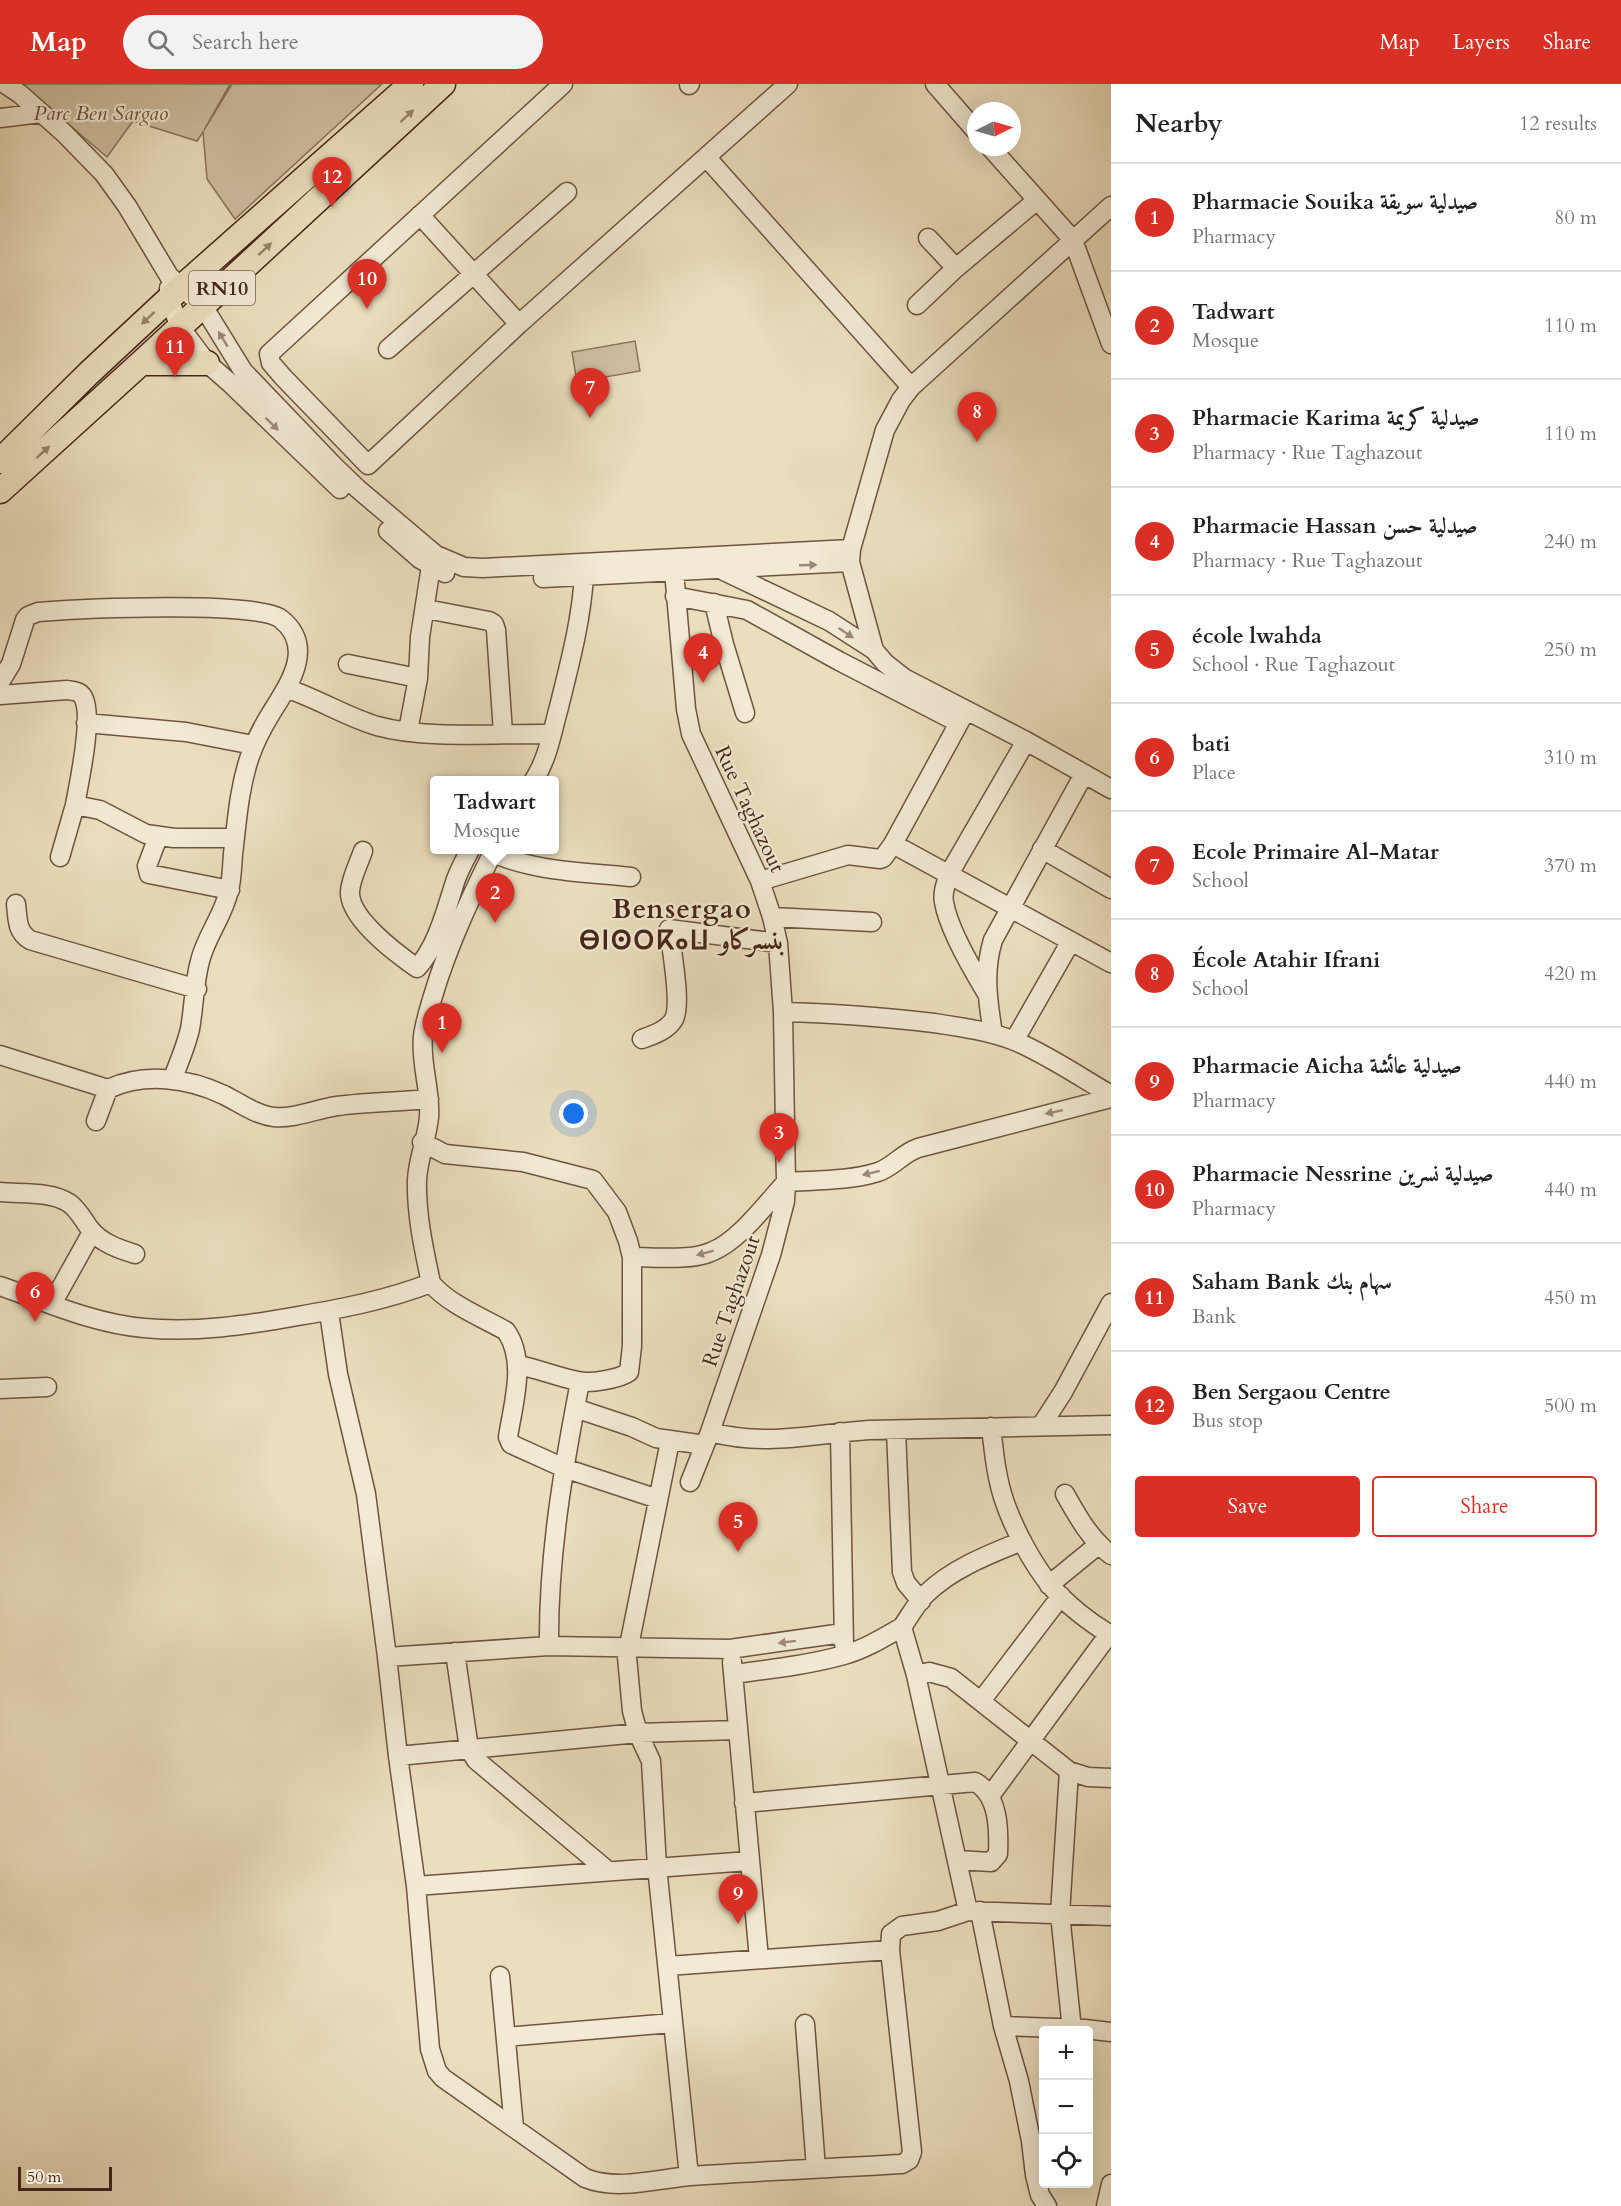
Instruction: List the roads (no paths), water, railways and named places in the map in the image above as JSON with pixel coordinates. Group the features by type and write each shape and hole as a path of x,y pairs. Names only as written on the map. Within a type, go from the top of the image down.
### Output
{"main road":[{"name":"RN10","path":"0,461 174,288 411,84"},
{"name":"RN10","path":"0,491 443,84"},
{"path":"141,363 207,363"}],"street":[{"path":"5,84 41,113 104,174 174,288 180,327 207,363 339,488 431,567 462,578 478,580 720,569 850,556"},
{"path":"368,465 283,377 271,363 269,354 563,84"},
{"path":"350,482 519,324 788,84"},
{"path":"934,84 967,121"},
{"path":"0,118 41,113"},
{"path":"998,156 1073,240 1111,344"},
{"path":"707,158 911,387"},
{"path":"388,349 567,192"},
{"path":"917,305 956,267 1037,200"},
{"path":"874,650 850,556 885,430 901,400 911,387 1111,206"},
{"path":"420,215 519,324"},
{"path":"928,238 956,267"},
{"path":"174,288 203,306 243,371 264,396 350,482 436,555 464,567 511,568 850,556"},
{"path":"408,731 418,678 420,637 431,567"},
{"path":"720,569 829,621 874,650 885,663 904,678 962,717"},
{"name":"Rue Taghazout","path":"674,571 686,709 691,734 760,881 778,943 783,1012 786,1182 785,1202 771,1255 690,1482"},
{"path":"536,776 545,761 581,615 584,576"},
{"path":"675,596 747,610 839,661 962,717 1026,741 1111,789"},
{"path":"714,603 745,713"},
{"path":"0,682 10,664 21,627 32,613 132,608 252,610 280,618 288,626 297,644 298,656 288,689 268,717 254,745 242,782 230,890 200,962 189,1031 172,1080"},
{"path":"426,609 489,621 494,624 503,734"},
{"path":"348,664 418,678"},
{"path":"288,689 317,699 377,726 408,731 552,734"},
{"path":"0,695 76,691 82,695 86,704 85,754 75,805 60,857"},
{"path":"760,881 848,855 883,858 893,844 962,717"},
{"path":"86,723 186,732 254,745"},
{"path":"986,992 968,963 944,901 945,888 949,874 1026,741"},
{"path":"993,1034 986,992 988,956 993,940 1084,774"},
{"path":"75,805 100,810 132,828 158,837 235,838"},
{"path":"158,837 147,866 149,874 230,890"},
{"path":"893,844 1111,963"},
{"path":"1042,849 1111,889"},
{"path":"363,851 350,890 353,908 381,940 417,968 438,980"},
{"path":"417,968 429,951 468,854"},
{"path":"493,854 455,935 438,980 423,1036 429,1117 422,1142 417,1181 431,1283 442,1294 506,1331 512,1339 518,1365 509,1441 564,1468 658,1499"},
{"path":"499,854 513,862 531,866 631,877"},
{"path":"16,904 18,929 30,940 197,989"},
{"path":"772,917 872,922"},
{"path":"642,1039 665,1028 674,1018 676,999 669,929 778,943"},
{"path":"1014,1041 1071,941"},
{"path":"783,1012 855,1014 993,1034 1014,1041 1111,1096"},
{"path":"0,1056 108,1089 124,1082 143,1078 172,1080 202,1086 261,1114 274,1117 288,1117 338,1106 429,1099"},
{"path":"96,1121 108,1089"},
{"path":"632,1257 685,1257 711,1252 744,1228 786,1182 825,1180 880,1171 907,1152 918,1148 1111,1096"},
{"path":"422,1142 445,1154 523,1162 593,1180 616,1212 632,1257 632,1346 629,1372 618,1378 580,1382 518,1365"},
{"path":"0,1192 52,1196 65,1201 72,1205 99,1238 119,1249 135,1254"},
{"path":"52,1304 92,1232"},
{"path":"0,1286 106,1321 142,1328 178,1330 209,1329 329,1312 367,1304 431,1283"},
{"path":"1041,1426 1063,1392 1111,1304"},
{"path":"329,1312 338,1374 366,1494 416,1886 430,2049 437,2072 443,2078 585,2178 594,2181 624,2183 688,2176 902,2164 909,2160 912,2152 890,1950 891,1934 902,1926 938,1921 974,1911 1111,1916"},
{"path":"549,1646 550,1589 564,1468 580,1382"},
{"path":"0,1389 47,1387"},
{"path":"575,1408 670,1441 732,1438 785,1440 840,1432 1111,1425"},
{"path":"990,1796 1110,1635 1055,1590 1022,1541 1004,1500 995,1466 991,1427"},
{"path":"896,1430 902,1572 906,1583 921,1601"},
{"path":"840,1432 845,1655"},
{"path":"670,1441 628,1646 632,1711 638,1733 651,1761 657,1867 688,2176"},
{"path":"981,1701 1055,1590 1105,1550 1079,1519 1065,1494"},
{"path":"734,1674 794,1666 845,1655 869,1646 902,1628 926,1594 945,1579 986,1556 1022,1541"},
{"path":"902,1628 916,1675 939,1785 958,1860 974,1911 1019,2081 1040,2194 1047,2206"},
{"path":"387,1657 549,1646 730,1648 843,1634"},
{"path":"730,1648 759,1959"},
{"path":"455,1652 469,1749 476,1760 608,1871"},
{"path":"916,1675 929,1672 951,1678 1069,1772 1088,1778 1111,1778"},
{"path":"398,1756 638,1733 737,1730"},
{"path":"1069,1772 1060,1914 1072,2026"},
{"path":"744,1803 975,1782 983,1787 990,1796 994,1807 998,1854 990,1862 958,1860"},
{"path":"416,1886 749,1861"},
{"path":"668,1966 890,1950"},
{"path":"500,1976 514,2128"},
{"path":"506,2037 672,2023"},
{"path":"805,2024 816,2169"},
{"path":"1003,2026 1039,2028"},
{"path":"1093,2031 1111,2032"},
{"path":"1031,2141 1039,2131"},
{"path":"1106,2206 1111,2184"}],"place":[{"name":"Ben Sergaou Centre","path":"332,207"},
{"name":"Pharmacie Nessrine صيدلية نسرين","path":"367,309"},
{"name":"Saham Bank سهام بنك","path":"175,377"},
{"name":"Ecole Primaire Al-Matar","path":"590,418"},
{"name":"École Atahir Ifrani","path":"977,442"},
{"name":"Pharmacie Hassan صيدلية حسن","path":"703,683"},
{"name":"Tadwart","path":"495,923"},
{"name":"Pharmacie Souika صيدلية سويقة","path":"442,1053"},
{"name":"Pharmacie Karima صيدلية كريمة","path":"779,1163"},
{"name":"bati","path":"35,1322"},
{"name":"école lwahda","path":"738,1552"},
{"name":"Pharmacie Aicha صيدلية عائشة","path":"738,1924"}],"district":[{"name":"Bensergao ⴱⵏⵙⵔⴽⴰⵡ بنسركاو","path":"682,924"}],"park label":[{"name":"Parc Ben Sargao","path":"101,113"}]}
